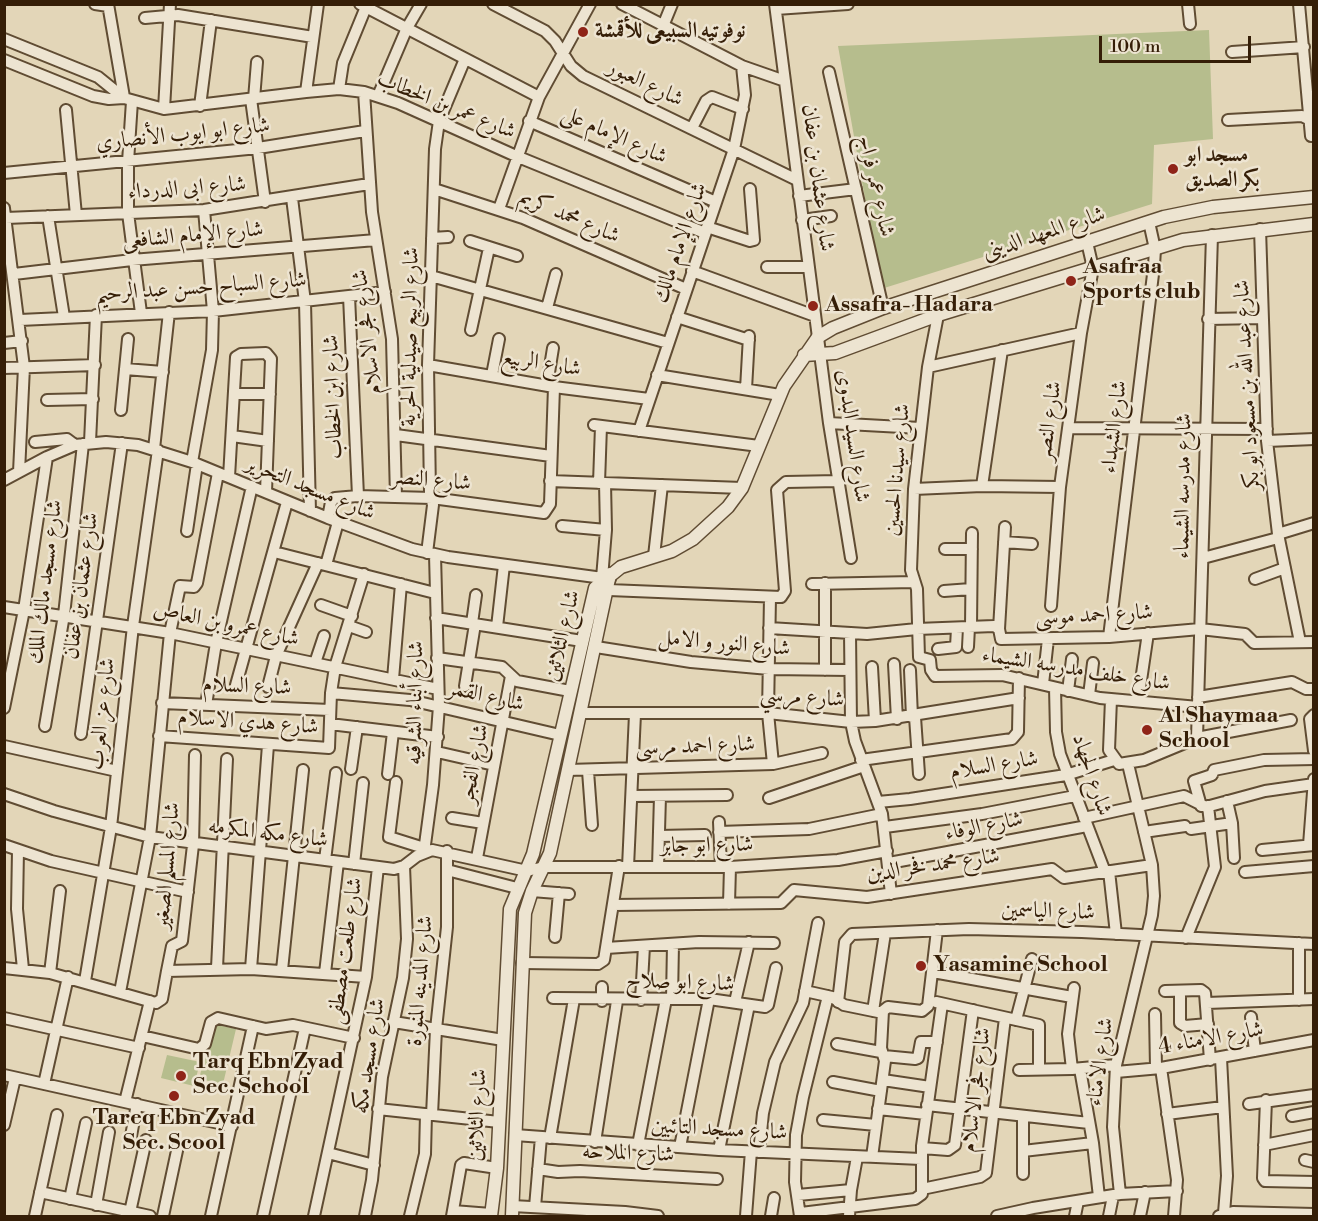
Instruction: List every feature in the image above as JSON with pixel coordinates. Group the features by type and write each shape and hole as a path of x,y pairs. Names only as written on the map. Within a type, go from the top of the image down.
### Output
{"street":[{"path":"95,4 108,5 128,99 128,213 132,260 141,313"},
{"path":"306,92 318,4"},
{"path":"378,96 407,28 421,4"},
{"name":"شارع العبور","path":"493,4 545,31 555,41 571,66 583,76 797,180"},
{"path":"499,209 516,156 539,97 590,4"},
{"path":"622,4 742,66 785,81"},
{"path":"663,26 672,4"},
{"path":"775,7 848,4"},
{"path":"1188,4 1190,24"},
{"path":"1299,4 1307,42 1313,121 1311,136"},
{"path":"339,89 343,63 363,6 539,97"},
{"name":"شارع عثمان بن عفان","path":"775,7 821,356"},
{"path":"145,18 169,10 211,20 312,37"},
{"path":"165,109 169,10"},
{"path":"200,106 211,20"},
{"path":"4,39 98,77 128,99"},
{"path":"1232,52 1307,42"},
{"name":"شارع الربيع صيدلية الحرية","path":"431,554 432,498 428,365 434,189 439,121 465,59"},
{"name":"شارع عمر بن الخطاب","path":"4,60 93,96 128,99 165,109 339,89 363,92 439,121 516,156 706,230 750,241 754,240 750,189"},
{"path":"257,62 252,99 265,202"},
{"name":"شارع الإمام مالك","path":"639,431 734,149 743,109 742,66"},
{"name":"شارع عمر فراج","path":"829,72 883,308"},
{"name":"شارع فجر الاسلام","path":"363,92 369,184 392,339 396,497"},
{"path":"692,128 706,101 712,97 743,109"},
{"path":"66,110 76,215"},
{"path":"1228,120 1302,116 1313,121"},
{"name":"شارع الإمام على","path":"530,121 716,202"},
{"name":"شارع ابو ايوب الأنصاري","path":"4,173 258,148 365,131"},
{"name":"شارع ابى الدرداء","path":"5,213 48,216 204,210 292,198 369,184"},
{"name":"شارع محمد كريم","path":"434,189 499,209 547,228 686,289"},
{"path":"799,196 856,189"},
{"name":"شارع المعهد الدينى","path":"607,580 621,567 683,545 712,525 742,488 780,395 804,355 818,337 848,321 883,308 1149,222 1196,209 1314,197"},
{"path":"292,198 305,302 310,511"},
{"path":"187,531 207,387 213,310 204,210"},
{"path":"5,213 24,367 19,472"},
{"path":"48,216 64,317"},
{"path":"802,220 831,216"},
{"name":"شارع الشهداء","path":"1109,637 1155,249 1149,222"},
{"name":"شارع المعهد الدينى","path":"804,355 821,356 938,315 1155,249 1212,235 1314,224"},
{"name":"شارع عبد الله بن مسعود ابو بكر","path":"1260,229 1267,441 1278,536 1300,642"},
{"name":"شارع مدرسه الشيماء","path":"1197,738 1203,558 1204,429 1212,235"},
{"path":"432,238 448,237"},
{"name":"شارع الإمام الشافعى","path":"10,268 56,269 132,260 376,240"},
{"path":"470,242 517,256"},
{"name":"شارع النصر","path":"1051,606 1060,487 1081,333 1093,268 1087,242"},
{"path":"471,330 489,248"},
{"path":"766,267 808,267"},
{"path":"692,271 815,316"},
{"path":"547,308 556,274"},
{"path":"431,276 668,343"},
{"name":"شارع السباح حسن عبد الرحيم","path":"20,320 213,310 385,292"},
{"name":"شارع ابن الخطاب","path":"349,296 358,496"},
{"name":"شارع عز العرب","path":"85,981 111,827 133,626 156,450 169,312"},
{"name":"شارع مسجد مالك الملك","path":"45,726 64,615 83,444 93,399 96,315"},
{"name":"شارع سيدنا الحسين","path":"917,629 911,570 914,489 928,367 938,315"},
{"path":"677,317 749,337 746,389"},
{"path":"1208,319 1263,318"},
{"path":"928,367 1081,333"},
{"path":"122,410 128,339"},
{"path":"492,375 499,339"},
{"path":"4,343 22,341"},
{"path":"553,348 550,386 552,456 550,481 742,488"},
{"path":"982,486 1002,350"},
{"path":"230,477 236,359 241,354 269,355 270,394 266,492"},
{"name":"شارع السيد البدوى","path":"821,356 829,423 851,558"},
{"path":"4,368 95,365"},
{"name":"شارع الربيع","path":"428,365 550,386 649,399"},
{"path":"125,369 163,372"},
{"path":"657,375 780,395"},
{"path":"234,394 270,394"},
{"path":"47,400 93,399"},
{"path":"829,423 920,428"},
{"path":"607,580 606,530 598,425 759,446"},
{"path":"1068,428 1267,429"},
{"path":"396,435 552,456"},
{"path":"232,436 268,441"},
{"path":"35,442 67,439 83,444"},
{"path":"1267,441 1314,440"},
{"name":"شارع عثمان بن عفان","path":"81,734 122,443"},
{"name":"شارع مسجد التحرير","path":"6,479 47,457 83,444 122,443 156,450 195,463 333,520 431,554 607,580 770,597"},
{"path":"4,708 24,610 47,457"},
{"path":"120,992 150,837 170,633 180,586 194,587 197,583 218,472"},
{"path":"4,491 6,479"},
{"name":"شارع النصر","path":"333,520 332,500 337,496 432,498 540,513 547,511 550,481"},
{"path":"772,764 768,713 770,597 781,597 785,591 777,490 786,482 838,481"},
{"path":"654,556 662,485"},
{"name":"شارع هدي الاسلام","path":"206,705 216,643 252,486"},
{"path":"914,489 982,486 1060,487"},
{"path":"236,685 244,649 287,502"},
{"path":"268,687 276,656 322,564 333,520"},
{"path":"1203,558 1314,523"},
{"path":"562,526 606,530"},
{"path":"770,628 850,633 994,626 999,629 1005,527"},
{"path":"968,647 972,533"},
{"path":"1004,542 1032,544"},
{"path":"945,549 972,549"},
{"path":"274,552 435,593"},
{"name":"شارع أبناء الشرقيه","path":"424,850 437,752 439,706 435,593 431,554"},
{"path":"497,627 504,565"},
{"path":"1255,579 1285,568"},
{"path":"364,574 335,667 330,724 438,737"},
{"name":"شارع الثلاثين","path":"491,1215 497,1168 509,917 517,888 533,854 593,593 607,580"},
{"name":"شارع الثلاثين","path":"512,1211 525,914 532,891 544,867 568,770 596,647 607,580"},
{"path":"812,584 914,582"},
{"path":"825,583 823,632 825,670"},
{"path":"393,680 401,584"},
{"path":"944,591 971,589"},
{"path":"465,686 476,595"},
{"path":"321,606 366,632"},
{"name":"شارع عمرو بن العاص","path":"4,607 133,626 438,688"},
{"path":"435,618 582,641"},
{"path":"938,649 956,647 957,628"},
{"name":"شارع خلف مدرسه الشيماء","path":"917,629 918,653 921,659 930,660 931,670 935,675 985,674 1019,678 1089,695 1138,701 1198,702 1292,682 1306,689 1314,689"},
{"name":"شارع احمد موسى","path":"999,629 999,636 1004,640 1109,637 1200,629 1245,634 1254,643 1314,642"},
{"path":"850,633 851,722 862,763 882,814 891,894"},
{"path":"1138,701 1148,633"},
{"path":"315,663 324,636"},
{"path":"1043,684 1048,639"},
{"name":"شارع النور و الامل","path":"596,647 657,658 769,669 850,670"},
{"path":"437,658 502,667 521,682 570,691"},
{"path":"1068,690 1072,659"},
{"path":"1089,695 1093,663"},
{"path":"894,664 897,719"},
{"path":"872,667 875,721"},
{"path":"910,670 919,774"},
{"name":"شارع الفجر","path":"477,858 511,676"},
{"path":"770,798 862,763 1012,739 1018,732 1019,678"},
{"name":"شارع الجهاد","path":"1055,688 1056,732 1066,775 1107,872 1116,934"},
{"name":"شارع القمر","path":"331,693 384,697 439,706 560,735"},
{"name":"شارع مرسي","path":"581,713 768,713 851,722 913,717 1019,699"},
{"path":"1111,699 1109,750 1119,764 1128,764 1197,738 1291,720"},
{"name":"شارع السلام","path":"162,703 330,710"},
{"path":"522,963 598,964 604,960 613,905 624,866 632,796 635,714"},
{"path":"1314,715 1310,718 1314,751"},
{"name":"شارع هدي الاسلام","path":"159,736 326,749 330,743 330,724"},
{"path":"351,768 357,728"},
{"path":"388,774 393,732"},
{"path":"251,969 268,745"},
{"path":"4,746 117,771"},
{"path":"437,752 494,765"},
{"name":"شارع احمد مرسى","path":"568,770 772,764 822,753"},
{"name":"شارع المسلم الصغير","path":"166,971 171,948 182,941 193,844 195,755"},
{"path":"217,968 227,759"},
{"path":"1186,938 1214,872 1210,826 1195,780 1212,775 1214,770 1264,760 1314,759"},
{"name":"شارع السلام","path":"878,802 1066,775 1114,760"},
{"name":"شارع الامناء","path":"1109,1216 1116,1195 1113,1127 1116,1068 1153,906 1152,865 1128,764"},
{"path":"282,970 303,770"},
{"path":"588,771 592,825"},
{"path":"325,860 336,774"},
{"path":"396,782 389,837 424,850 447,851 526,870"},
{"path":"1205,806 1313,782 1311,845 1262,850"},
{"path":"354,864 363,783"},
{"name":"شارع مكه المكرمه","path":"4,794 150,837 394,869 404,866"},
{"path":"632,796 727,795"},
{"path":"658,867 660,796"},
{"path":"885,827 982,814 1075,796"},
{"name":"شارع الوفاء","path":"889,863 1085,822 1138,805 1184,796 1205,806"},
{"path":"1227,801 1232,823 1234,858"},
{"path":"729,904 719,827 809,829 882,814"},
{"path":"452,818 483,823"},
{"path":"1144,832 1232,823"},
{"path":"659,836 705,835"},
{"path":"4,845 104,873 188,892"},
{"path":"18,850 17,909 23,969"},
{"path":"404,866 424,850"},
{"name":"شارع المدينه المنورة","path":"410,1216 425,1154 447,927 447,851"},
{"name":"شارع ابو جابر","path":"526,870 544,867 658,867 705,862 725,867 838,860 887,851"},
{"path":"325,973 338,862"},
{"name":"شارع محمد فخر الدين","path":"613,905 781,903 794,890 861,897 1052,869 1064,878 1152,865"},
{"name":"شارع مسجد مكه","path":"365,1216 374,1166 378,1109 407,939 404,866"},
{"path":"1245,872 1314,866"},
{"name":"شارع طلعت مصطفى","path":"314,1216 366,977 378,867"},
{"path":"447,870 517,888"},
{"path":"50,973 60,891"},
{"path":"532,891 564,894 555,937"},
{"path":"746,1216 755,1151 775,1062 798,1015 818,923"},
{"path":"805,990 878,1012 888,1007 922,1011 930,1001 937,930"},
{"name":"شارع الياسمين","path":"833,999 846,938 852,934 937,930 1116,934 1314,944"},
{"path":"872,1157 882,1085 883,1054 878,1012 885,933"},
{"path":"735,1002 749,942"},
{"path":"606,948 673,944 774,943"},
{"path":"1299,943 1299,1000"},
{"path":"638,1145 669,999 673,944"},
{"path":"641,1000 644,946"},
{"name":"شارع فجر الاسلام","path":"922,1189 983,1176 987,1168 992,1112 1010,1019 1024,987 1032,959"},
{"path":"4,968 68,977 150,1001 160,1001 166,971 251,969 366,977"},
{"name":"شارع ابو صلاح","path":"553,998 602,1001 709,999 763,1008 768,1005 776,968"},
{"path":"933,972 1073,993 1068,1034 1093,1143 1099,1197"},
{"path":"44,1084 68,977"},
{"path":"602,987 602,1001"},
{"path":"1180,990 1182,1025 1208,1024"},
{"path":"1165,991 1201,990 1205,993 1210,1060"},
{"path":"535,1207 538,1169 574,999"},
{"path":"680,1147 709,999"},
{"path":"833,999 803,1097 795,1153 795,1182 800,1215 849,1211 919,1197 922,1189 922,1148 942,1004"},
{"path":"1207,1003 1314,999"},
{"path":"125,1102 150,1001"},
{"path":"595,1142 617,1001"},
{"path":"930,1001 1041,1028 1039,1070"},
{"path":"719,1150 749,1005"},
{"path":"922,1148 948,1150 954,1148 973,1010"},
{"path":"1155,1014 1158,1068 1167,1114 1177,1191 1177,1216"},
{"path":"1251,1017 1255,1052"},
{"path":"4,1018 139,1048"},
{"path":"142,1036 200,1049 205,1044 211,1022 215,1018 270,1029 293,1026 354,1038"},
{"path":"394,1022 503,1040"},
{"path":"215,1216 253,1026"},
{"path":"263,1216 305,1028"},
{"name":"شارع الامناء 4","path":"1019,1070 1158,1068 1314,1040"},
{"path":"837,1044 915,1059 918,1058 921,1042 937,1042"},
{"path":"1221,1058 1227,1215 1314,1214"},
{"path":"4,1125 10,1076 232,1126"},
{"path":"833,1082 930,1087"},
{"path":"1249,1104 1314,1095"},
{"path":"1266,1100 1261,1175 1265,1180 1314,1182"},
{"path":"130,1136 137,1104"},
{"path":"1167,1114 1223,1107"},
{"path":"878,1109 960,1108 1089,1123"},
{"path":"378,1109 499,1122 515,1129"},
{"path":"1292,1116 1314,1112"},
{"path":"35,1216 57,1115"},
{"path":"1023,1117 1023,1174"},
{"path":"823,1120 876,1125"},
{"path":"70,1199 86,1123"},
{"name":"شارع مسجد التائبين","path":"515,1129 545,1137 595,1142 921,1159"},
{"path":"96,1205 109,1132"},
{"path":"1264,1144 1314,1135"},
{"path":"130,1212 147,1140"},
{"path":"1023,1151 1093,1143"},
{"path":"163,1216 178,1146"},
{"path":"328,1154 374,1166"},
{"path":"849,1211 850,1190 857,1157"},
{"path":"491,1215 453,1214 462,1164 497,1168"},
{"name":"شارع الملاحه","path":"538,1169 558,1172 580,1171 717,1179"},
{"path":"798,1195 850,1190"},
{"path":"997,1216 1099,1197 1177,1191"},
{"path":"40,1192 150,1216"},
{"path":"1140,1216 1145,1192"},
{"path":"771,1216 774,1197"},
{"path":"1075,1216 1078,1201"},
{"path":"512,1211 535,1207 571,1213 658,1216"}],"green space":[{"path":"1209,30 1213,139 1154,145 1152,204 881,289 838,46"},
{"path":"213,1024 236,1029 223,1084 199,1079"},
{"path":"167,1055 200,1062 194,1086 161,1078"}],"place":[{"name":"نوفوتيه السبيعى للأقمشة","path":"583,32"},
{"name":"مسجد ابو بكر الصديق","path":"1173,169"},
{"name":"Asafraa Sports club","path":"1071,281"},
{"name":"Assafra- Hadara","path":"813,306"},
{"name":"Al Shaymaa School","path":"1147,730"},
{"name":"Yasamine School","path":"921,966"},
{"name":"Tarq Ebn Zyad Sec. School","path":"181,1076"},
{"name":"Tareq Ebn Zyad Sec. Scool","path":"174,1096"}]}
